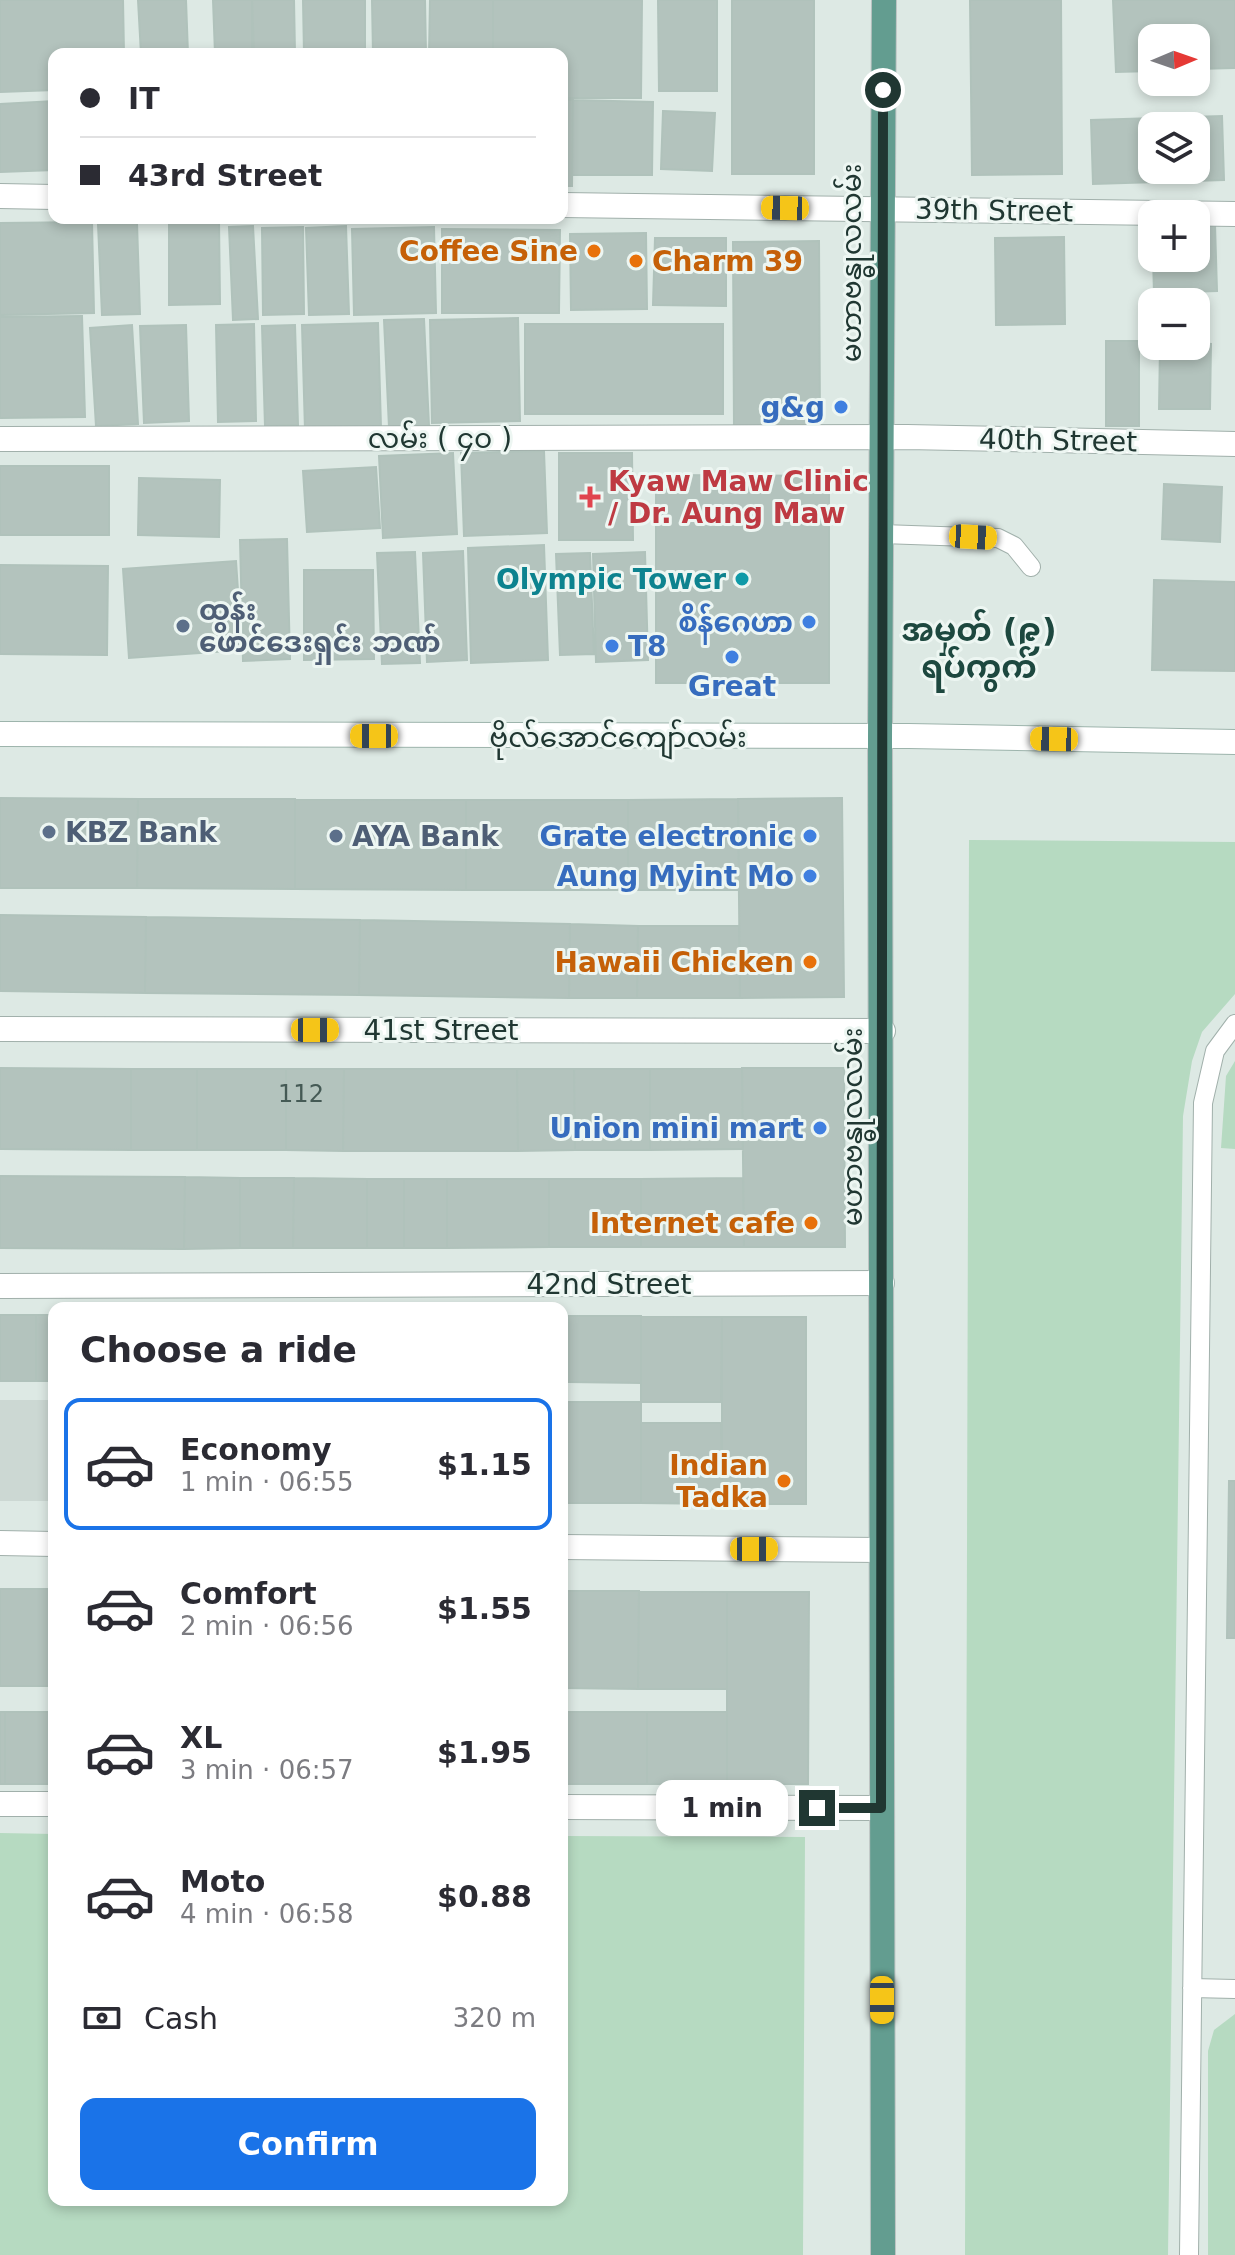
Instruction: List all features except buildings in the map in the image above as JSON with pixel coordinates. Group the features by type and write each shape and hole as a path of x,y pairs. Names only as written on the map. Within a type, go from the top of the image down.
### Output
{"main road":[{"name":"မဟာဗန္ဓုလလမ်း","path":"883,2255 883,1031 880,738 884,0"}],"street":[{"path":"0,196 48,197"},
{"name":"39th Street","path":"568,205 1235,214"},
{"name":"40th Street","path":"881,437 1235,444"},
{"name":"လမ်း ( ၄၀ )","path":"0,439 881,437"},
{"name":"ဗိုလ်အောင်ကျော်လမ်း","path":"0,734 1235,742"},
{"name":"41st Street","path":"0,1029 883,1031"},
{"name":"42nd Street","path":"0,1286 882,1283"},
{"path":"0,1543 48,1544"},
{"path":"568,1547 881,1550"},
{"path":"0,1804 48,1804"},
{"path":"568,1807 881,1808"}],"lane":[{"path":"882,534 998,538 1014,546 1031,567"},
{"path":"1189,2255 1203,1103 1215,1051 1235,1024"},
{"path":"1192,1988 1235,1989"}],"shaded area":[{"path":"0,1400 48,1400 48,1501 0,1501"}],"green space":[{"path":"969,840 1235,842 1235,994 1202,1032 1192,1061 1183,1116 1168,2255 965,2255"},
{"path":"1235,1061 1235,1149 1221,1148 1226,1076"},
{"path":"0,1833 48,1834 48,2206 568,2206 568,1836 805,1837 803,2255 0,2255"},
{"path":"1235,2014 1235,2255 1208,2255 1208,2051 1214,2030"}],"place":[{"name":"Coffee Sine","path":"594,251"},
{"name":"Charm 39","path":"636,261"},
{"name":"g&g","path":"841,407"},
{"name":"Kyaw Maw Clinic / Dr. Aung Maw","path":"590,497"},
{"name":"Olympic Tower","path":"742,579"},
{"name":"စိန်ဂေဟာ","path":"809,622"},
{"name":"ထွန်း ဖောင်ဒေးရှင်း ဘဏ်","path":"183,626"},
{"name":"T8","path":"612,646"},
{"name":"Great","path":"732,657"},
{"name":"KBZ Bank","path":"49,832"},
{"name":"AYA Bank","path":"336,836"},
{"name":"Grate electronic","path":"810,836"},
{"name":"Aung Myint Mo","path":"810,876"},
{"name":"Hawaii Chicken","path":"810,962"},
{"name":"Union mini mart","path":"820,1128"},
{"name":"Internet cafe","path":"811,1223"},
{"name":"Indian Tadka","path":"784,1481"}],"district":[{"name":"အမှတ် (၉) ရပ်ကွက်","path":"979,648"}],"route":[{"path":"817,1808 881,1808 883,90"}]}
